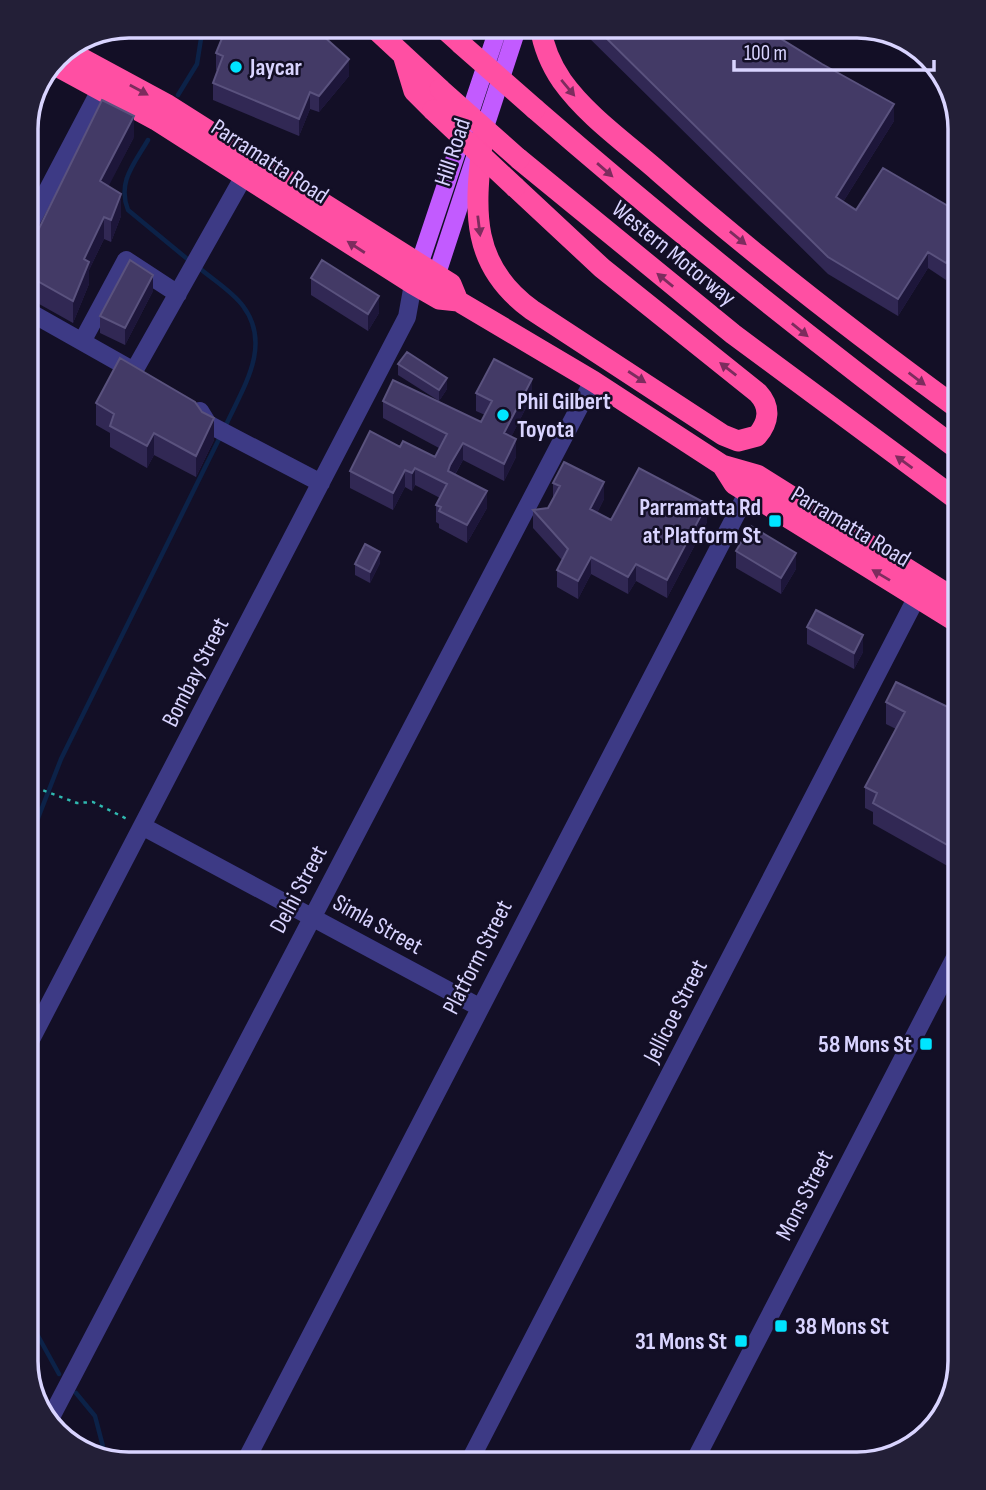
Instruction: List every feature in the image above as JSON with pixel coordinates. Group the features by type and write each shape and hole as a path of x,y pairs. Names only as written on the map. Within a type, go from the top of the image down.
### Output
{"highway":[{"name":"Western Motorway","path":"385,38 519,159 733,334 948,493"},
{"name":"Western Motorway","path":"455,38 628,190 816,343 948,442"},
{"path":"544,39 560,79 587,108 771,265 948,401"},
{"path":"403,55 414,91 433,110 515,187 601,268 762,398 768,415 757,436 738,441 723,435 531,310 508,289 489,263 480,235 477,193 483,134"},
{"name":"Parramatta Road","path":"75,57 156,120 244,176 425,279 451,284 458,301 593,381 722,466 921,589 948,613"},
{"name":"Parramatta Road","path":"63,67 177,111 425,279"},
{"name":"Parramatta Road","path":"921,589 948,598"}],"main road":[{"name":"Hill Road","path":"425,279 495,38"},
{"name":"Hill Road","path":"425,279 483,134 514,39"}],"street":[{"path":"39,206 105,82"},
{"path":"39,317 140,375 198,257 244,176"},
{"path":"83,340 126,260 182,289"},
{"name":"Bombay Street","path":"38,1026 425,279"},
{"name":"Delhi Street","path":"55,1411 593,381"},
{"path":"179,398 201,412 208,424 321,483"},
{"name":"Platform Street","path":"251,1451 478,1007 751,484"},
{"name":"Jellicoe Street","path":"474,1451 921,589"},
{"name":"Simla Street","path":"142,827 478,1007"},
{"name":"Mons Street","path":"699,1452 948,971"}],"path":[{"path":"38,789 77,803 93,802 142,827"}],"building":[{"path":"222,38 326,38 349,59 319,96 310,92 299,119 213,83 223,56 216,53"},
{"path":"607,39 781,39 894,104 836,197 856,210 883,168 948,206 948,260 946,263 928,252 898,299 828,257"},
{"path":"102,100 134,116 100,181 121,194 111,220 104,217 84,259 89,262 73,301 39,282 39,229"},
{"path":"130,260 153,275 125,328 100,316"},
{"path":"322,260 379,296 368,314 311,278"},
{"path":"407,352 447,378 439,390 398,364"},
{"path":"120,358 195,402 202,412 214,418 196,456 154,433 147,446 110,426 114,414 96,403"},
{"path":"494,359 532,379 504,433 516,439 504,464 463,443 450,465 448,471 487,491 467,525 439,511 441,507 436,505 447,484 415,468 412,473 405,470 393,493 350,471 370,431 400,447 403,441 435,457 447,434 383,401 393,380 481,422 492,401 476,393"},
{"path":"564,462 604,482 590,509 611,520 639,468 707,504 667,580 636,564 628,577 591,557 578,581 557,570 568,549 533,510 548,508 560,486 553,483"},
{"path":"751,526 796,553 781,578 736,551"},
{"path":"365,544 380,552 370,572 355,564"},
{"path":"816,610 863,635 854,653 807,627"},
{"path":"896,682 948,707 948,845 873,803 877,793 865,787 905,712 886,702"}],"waterway":[{"path":"178,95 197,64 201,38"},
{"path":"148,140 126,182 125,200 128,210 191,262"},
{"path":"198,267 228,290 243,306 252,321 255,336 252,367 225,427"},
{"path":"38,817 61,759 221,435"},
{"path":"38,1336 59,1374"},
{"path":"76,1393 95,1416 103,1448"}],"place":[{"name":"Jaycar","path":"236,67"},
{"name":"Phil Gilbert Toyota","path":"503,415"},
{"name":"Parramatta Rd at Platform St","path":"775,521"},
{"name":"58 Mons St","path":"926,1044"},
{"name":"38 Mons St","path":"781,1326"},
{"name":"31 Mons St","path":"741,1341"}]}
